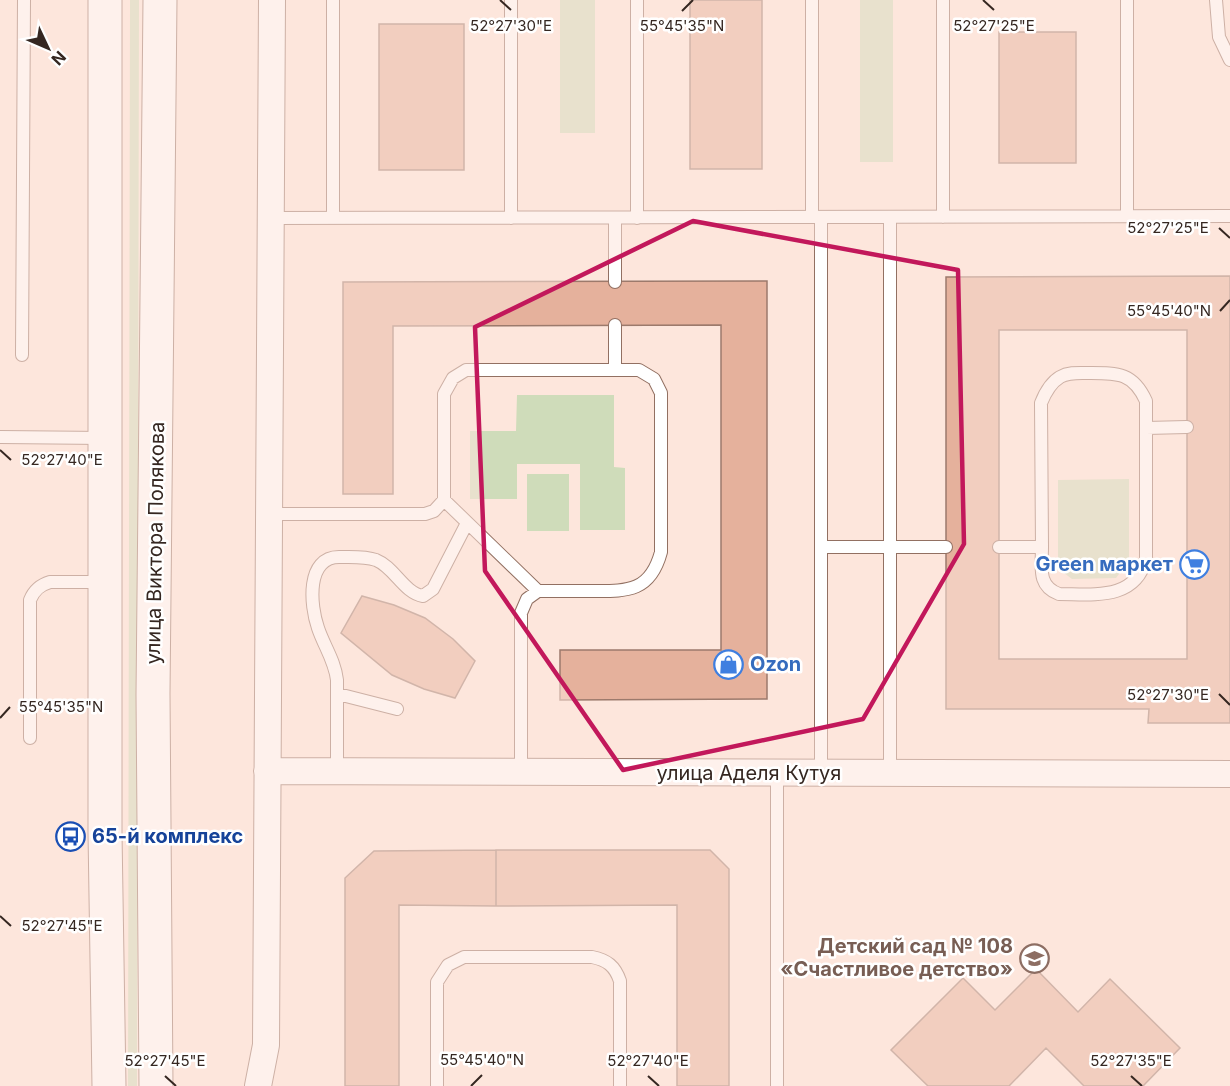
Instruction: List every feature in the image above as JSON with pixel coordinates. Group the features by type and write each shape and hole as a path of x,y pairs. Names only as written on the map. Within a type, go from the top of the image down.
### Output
{"main road":[{"path":"105,0 105,582 109,1086"},
{"name":"улица Виктора Полякова","path":"156,1086 153,694 160,0"}],"street":[{"path":"258,1086 266,1045 272,0"},
{"name":"улица Аделя Кутуя","path":"267,771 1230,774"}],"lane":[{"path":"22,355 24,0"},
{"path":"333,0 333,218"},
{"path":"511,0 511,218"},
{"path":"637,0 637,218"},
{"path":"812,0 821,547 821,773"},
{"path":"943,0 943,217"},
{"path":"1127,0 1127,216"},
{"path":"1216,0 1219,37 1230,60"},
{"path":"270,218 1230,216"},
{"path":"890,217 890,773"},
{"path":"615,218 615,282"},
{"path":"615,326 615,370"},
{"path":"269,514 425,514 434,511 444,500 444,394 453,378 466,370 639,370 654,380 661,393 661,552 658,563 646,581 628,591 538,591 527,599 521,614 521,772"},
{"path":"1073,373 1124,375 1138,387 1146,401 1146,559 1138,577 1117,592 1059,594 1046,587 1042,580 1042,547 1041,403 1052,384 1073,373"},
{"path":"1146,428 1187,427"},
{"path":"0,437 106,438"},
{"path":"444,500 538,591"},
{"path":"337,771 338,694 335,666 315,619 314,572 320,563 331,557 375,560 387,567 414,593 423,596 433,588 467,523"},
{"path":"821,547 946,547"},
{"path":"999,547 1042,547"},
{"path":"30,738 30,600 33,593 43,584 50,582 105,582"},
{"path":"338,694 398,709"},
{"path":"777,773 777,1086"},
{"path":"437,1086 437,982 448,965 464,957 592,957 608,962 620,981 620,1086"}],"highlighted area":[{"path":"693,221 958,270 964,544 863,719 623,770 485,571 475,327"}],"green space":[{"path":"130,0 139,0 137,1086 128,1086"},
{"path":"560,0 595,0 595,133 560,133"},
{"path":"860,0 893,0 893,162 860,162"},
{"path":"517,395 614,395 614,467 625,468 625,530 580,530 580,464 517,464 517,499 470,499 470,431 516,431"},
{"path":"527,474 569,474 569,531 527,531"},
{"path":"1129,479 1129,561 1116,578 1072,579 1064,573 1058,561 1058,480"}],"building":[{"path":"690,0 762,0 762,169 690,169"},
{"path":"379,24 464,24 464,170 379,170"},
{"path":"999,32 1076,32 1076,163 999,163"},
{"path":"1230,276 1230,723 1148,723 1149,709 946,709 946,277","holes":["999,330 1187,330 1187,659 999,659"]},
{"path":"767,281 767,699 560,700 560,650 721,650 721,325 393,326 393,494 343,494 343,282"},
{"path":"362,596 394,605 425,618 453,639 475,661 455,698 424,689 392,675 341,633"},
{"path":"496,850 710,850 729,869 729,1086 677,1086 677,905 496,906"},
{"path":"496,850 496,906 399,905 399,1086 345,1086 345,878 374,851"},
{"path":"1036,969 1078,1012 1110,979 1180,1048 1143,1086 1084,1086 1046,1048 1009,1086 928,1086 891,1050 963,978 995,1010"}],"place":[{"name":"Green маркет","path":"1194,564"},
{"name":"Ozon","path":"729,664"},
{"name":"65-й комплекс","path":"71,836"},
{"name":"Детский сад № 108 «Счастливое детство»","path":"1034,958"}]}
